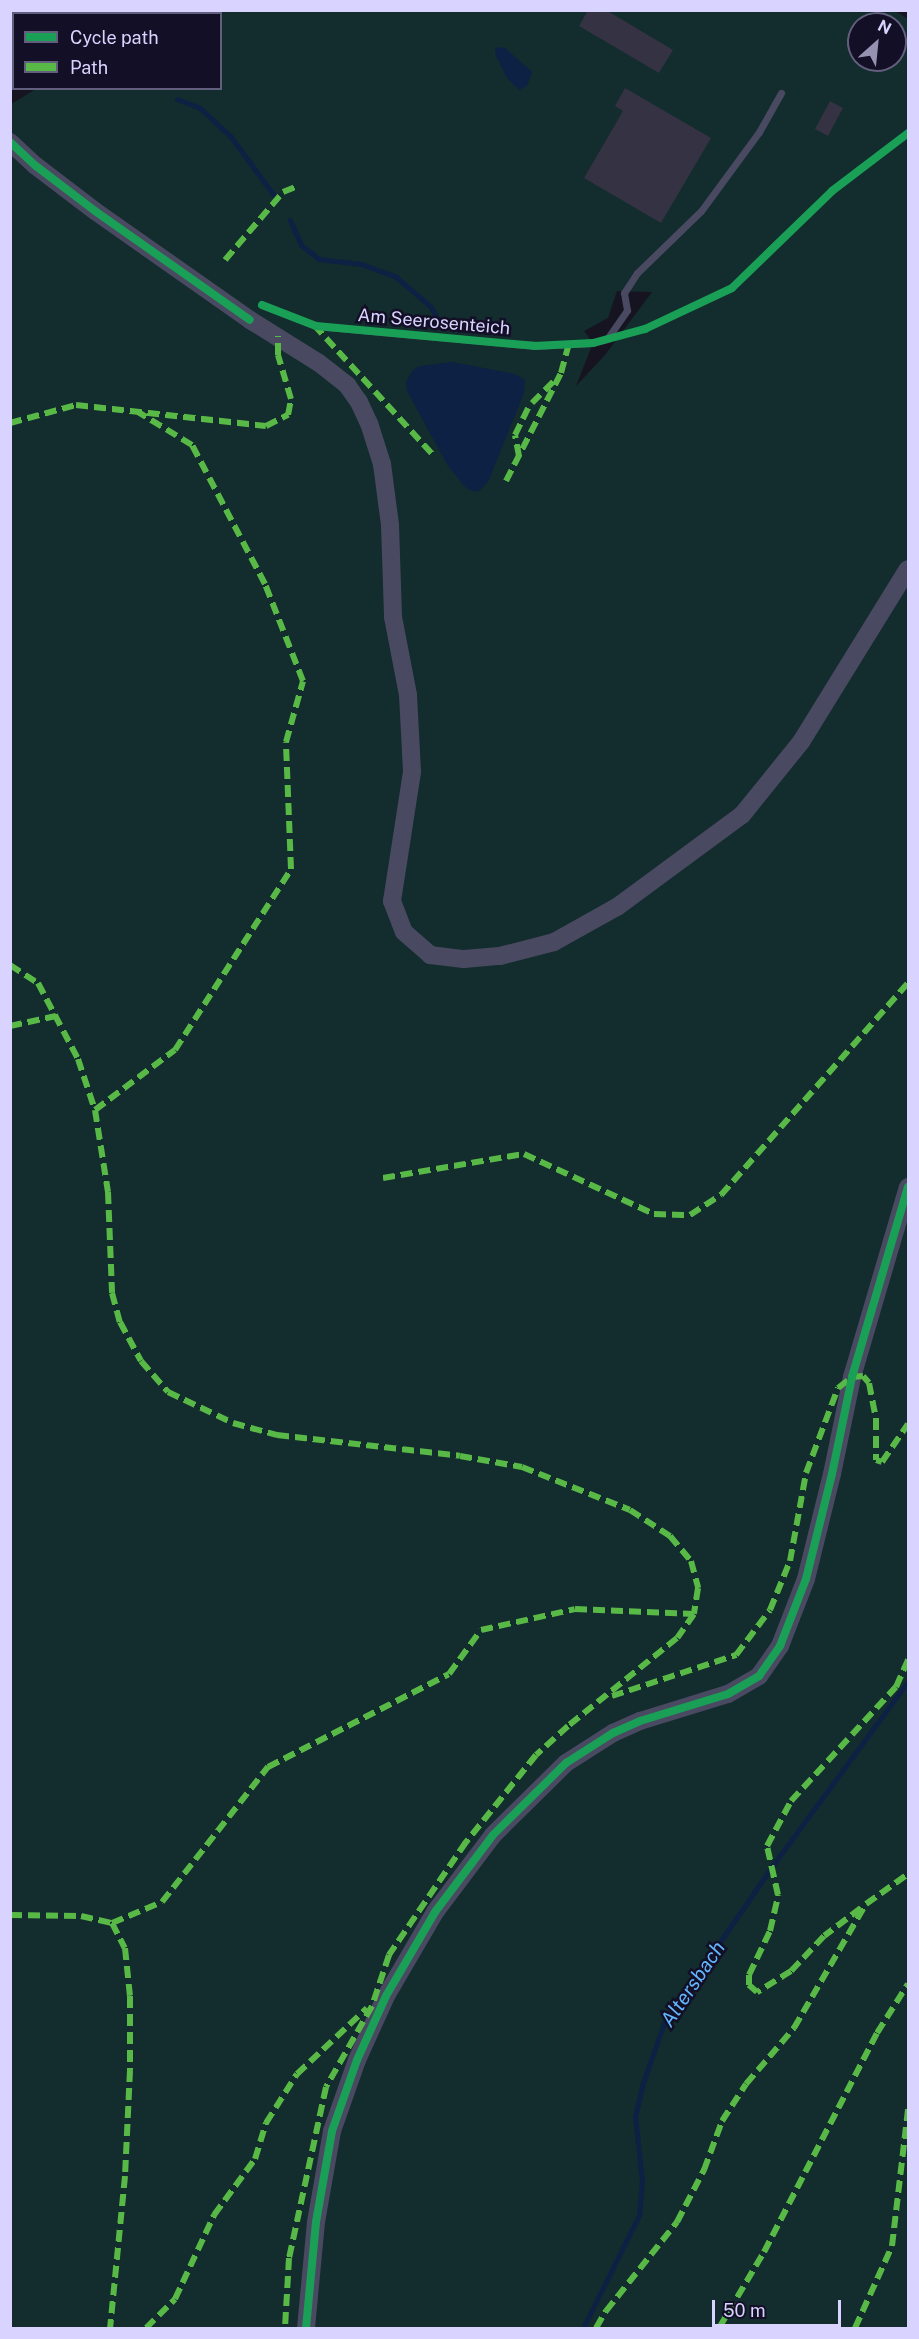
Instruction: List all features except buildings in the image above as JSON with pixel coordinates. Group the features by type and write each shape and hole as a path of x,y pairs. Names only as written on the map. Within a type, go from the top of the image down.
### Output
{"street":[{"path":"10,142 36,166 95,211 250,320 319,363 347,386 359,402 369,423 382,464 390,525 393,617 408,695 412,772 392,901 404,932 430,955 464,959 500,957 554,942 617,907 742,815 801,742 909,569"},
{"path":"306,2328 316,2222 332,2131 357,2060 386,1996 435,1912 493,1835 566,1764 613,1733 640,1721 728,1695 759,1676 780,1646 806,1579 832,1474 852,1377 909,1187"}],"lane":[{"name":"Am Seerosenteich","path":"261,305 315,326 534,346 593,343 608,339 627,310 624,293 637,273 701,211 759,132 782,93"}],"green space":[{"path":"101,11 895,11 897,12 847,12 847,72 907,72 908,19 908,2328 11,2328 11,104 34,90 222,90 222,12","holes":["617,291 652,292 605,355 576,386 593,343 584,331 608,318"]}],"water":[{"path":"504,47 532,72 527,86 519,90 507,78 496,56 495,48"},
{"path":"452,362 515,374 525,380 524,393 488,482 478,492 467,489 448,466 407,391 406,382 413,370 420,366"}],"waterway":[{"path":"177,99 200,108 231,137 273,194"},
{"path":"290,220 301,245 319,259 361,264 396,277 431,307 442,327"},
{"name":"Altersbach","path":"583,2328 639,2215 642,2181 635,2117 643,2083 664,2023 773,1865 908,1681"}],"marked path":[{"path":"225,260 283,192 298,186"},
{"path":"314,325 433,455"},
{"path":"10,423 76,405 266,426 288,415 291,399 278,355 278,336"},
{"path":"506,481 561,373 569,344"},
{"path":"532,403 555,380"},
{"path":"519,456 515,435 528,408"},
{"path":"95,1110 175,1050 291,869 286,742 303,681 265,584 192,445 138,412"},
{"path":"10,965 38,983 78,1059 95,1110 108,1192 112,1293 120,1322 141,1361 168,1392 233,1423 277,1435 460,1456 522,1467 630,1510 670,1536 691,1561 698,1588 694,1614 677,1638 568,1726 536,1755 466,1842 389,1955 372,2006 326,2087 289,2258 285,2328"},
{"path":"383,1178 524,1154 654,1214 690,1215 721,1195 908,983"},
{"path":"10,1026 56,1016"},
{"path":"612,1696 736,1655 770,1610 790,1561 806,1473 838,1388 852,1377 863,1376 869,1383 876,1418 876,1460 882,1462 908,1424"},
{"path":"112,1923 162,1902 268,1767 449,1674 481,1630 575,1609 694,1614"},
{"path":"861,1908 824,1936 791,1971 757,1992 749,1985 749,1975 770,1931 778,1895 767,1846 791,1801 896,1687 908,1660"},
{"path":"596,2328 606,2311 677,2222 704,2170 722,2121 746,2084 794,2028 866,1904 908,1874"},
{"path":"10,1915 81,1916 112,1923 125,1948 130,1996 130,2070 125,2176 110,2328"},
{"path":"719,2328 764,2252 877,2033 908,1984"},
{"path":"146,2328 175,2299 214,2215 255,2159 266,2123 297,2074 367,2008"},
{"path":"855,2328 892,2246 908,2109"}],"cycle path":[{"path":"262,305 316,326 534,346 593,343 645,329 732,288 832,191 908,133"},
{"path":"10,142 36,166 95,211 250,320"},
{"path":"306,2328 316,2222 332,2131 357,2060 386,1996 435,1912 493,1835 566,1763 613,1733 640,1721 728,1694 759,1676 780,1646 806,1579 832,1474 852,1377 908,1187"}]}
